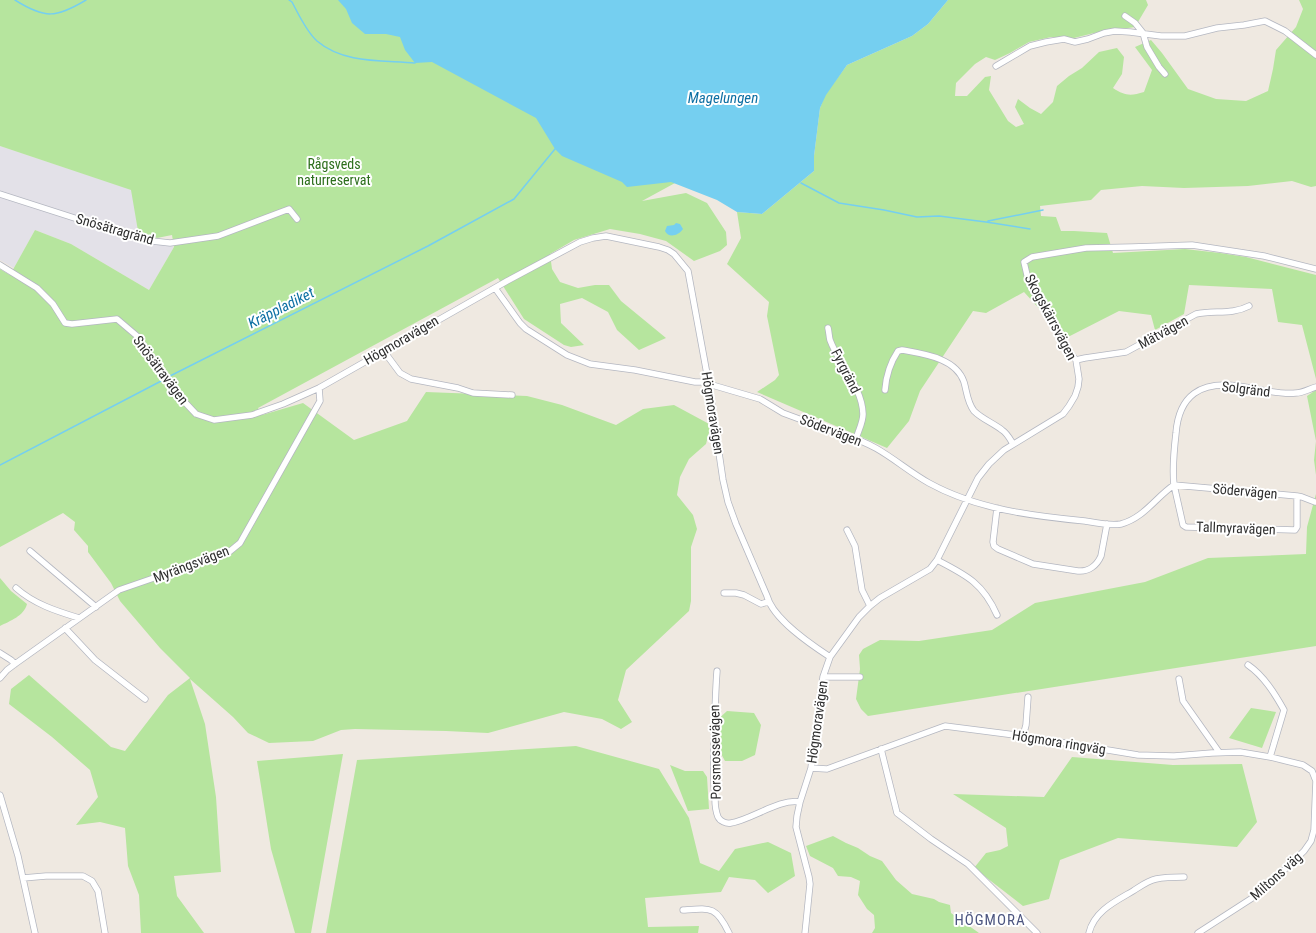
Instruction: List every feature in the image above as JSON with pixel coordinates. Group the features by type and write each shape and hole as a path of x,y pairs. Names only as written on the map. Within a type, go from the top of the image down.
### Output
{"street":[{"path":"1125,16 1135,23 1143,33 1147,47 1158,67 1165,74"},
{"path":"996,66 1030,46 1046,42 1064,39 1075,42 1115,31 1161,36 1185,36 1217,28 1265,21 1285,31 1316,55"},
{"name":"Snösätragränd","path":"0,194 144,240 170,243 218,236 289,209 297,218"},
{"name":"Högmoravägen","path":"319,388 383,350 580,242 606,236 659,247 674,254 688,271 709,385 723,480 728,502 736,524 767,596 768,602 783,621 830,657 823,677 811,768 797,816 796,827 810,884 804,933"},
{"name":"Skogskärrsvägen","path":"830,657 859,617 870,606 880,598 930,570 937,560 978,478 989,464 1013,444 1063,414 1075,396 1079,378 1076,360 1030,285 1024,262 1032,257 1086,248 1132,248 1192,245 1264,256 1316,269"},
{"name":"Snösätravägen","path":"0,265 37,288 53,304 65,323 72,324 117,319 138,336 179,396 196,414 214,420 252,415 283,404 319,388"},
{"name":"Södervägen","path":"495,288 526,329 572,358 590,364 702,382 760,399 783,413 856,439 881,451 928,482 943,490 978,503 997,508 1046,517 1107,524 1120,524 1138,517 1174,485 1297,496 1315,502"},
{"name":"Mätvägen","path":"1076,360 1126,352 1196,314 1207,312 1231,312 1241,310 1249,306"},
{"name":"Fyrgränd","path":"828,328 830,340 861,402 862,421 856,439"},
{"path":"383,350 400,373 411,379 473,393 512,395"},
{"name":"Fyrgränd","path":"885,390 886,377 898,351 902,350 944,360 951,364 959,373 964,383 968,401 975,411 1003,430 1013,444"},
{"name":"Solgränd","path":"1174,485 1174,448 1178,417 1182,407 1195,393 1212,385 1238,386 1267,392 1292,393 1301,392 1316,387"},
{"name":"Myrängsvägen","path":"0,678 15,664 119,590 229,552 240,543 320,401 319,388"},
{"name":"Tallmyravägen","path":"1174,485 1183,525 1186,527 1295,530 1297,527 1297,496"},
{"path":"997,508 994,546 998,549 1033,564 1083,572 1091,569 1099,560 1107,524"},
{"path":"847,530 855,546 862,590 870,606"},
{"path":"30,551 96,607"},
{"path":"937,560 971,579 988,597 997,614"},
{"path":"16,588 25,596 49,608 79,618"},
{"path":"724,593 744,595 761,604 768,602"},
{"path":"65,628 95,660 145,699"},
{"path":"0,653 15,664"},
{"path":"1248,665 1256,670 1278,698 1284,710 1270,757"},
{"name":"Porsmossevägen","path":"717,671 714,703 713,778 715,804 718,817 724,822 729,823 785,803 795,801 800,802"},
{"path":"823,677 860,677"},
{"path":"1179,679 1183,701 1219,752"},
{"path":"1024,736 1028,697"},
{"name":"Högmora ringväg","path":"811,768 826,769 945,726 1024,736 1138,755 1174,756 1219,752 1240,752 1303,765 1312,771"},
{"path":"881,749 897,813 931,839 968,864 1037,933"},
{"name":"Miltons väg","path":"1198,933 1260,893 1304,850 1311,841 1314,830 1316,781 1312,771"},
{"path":"0,795 15,844 35,933"},
{"path":"23,878 46,876 83,876 92,881 98,891 105,933"},
{"path":"1089,933 1099,914 1107,907 1149,881 1162,878 1184,877"},
{"path":"683,910 705,908 717,912 722,918 729,933"}],"shaded area":[{"path":"0,146 132,190 138,231 174,247 149,290 71,244 35,230 14,268 0,260"}],"green space":[{"name":"Rågsveds naturreservat","path":"0,0 620,0 686,177 642,201 686,193 707,203 726,232 727,245 720,251 694,261 666,241 640,234 610,229 574,240 550,254 552,269 560,282 578,288 595,285 609,285 621,301 666,338 639,350 617,330 608,312 582,298 560,304 561,323 584,345 571,347 564,345 524,319 498,278 258,408 262,415 303,403 354,440 407,421 426,392 527,396 562,405 616,425 643,409 674,405 711,425 706,444 689,459 680,477 677,495 693,515 697,529 691,547 691,601 689,611 626,670 618,700 632,722 621,729 602,719 564,712 488,733 355,729 341,730 313,741 269,743 248,733 233,717 190,679 205,724 216,797 221,872 174,876 177,896 204,933 141,933 139,895 128,866 125,828 100,822 76,825 98,797 90,770 52,737 9,704 11,689 29,675 111,747 125,751 168,695 190,678 160,648 120,601 111,583 88,552 88,546 74,530 75,522 63,513 0,547 0,269 10,275 35,230 71,244 149,290 174,247 172,235 157,238 138,231 131,190 0,146"},
{"path":"948,0 1146,0 1148,5 1135,27 1094,33 1074,38 1051,37 1029,42 995,60 986,57 975,64 956,83 955,96 967,96 985,77 991,76 989,90 1008,121 1016,127 1024,124 1015,107 1018,99 1041,114 1053,102 1057,86 1082,68 1099,52 1117,48 1124,57 1122,74 1113,88 1121,93 1128,94 1144,92 1152,70 1135,47 1151,40 1188,89 1216,99 1246,101 1268,91 1276,50 1296,27 1303,9 1299,0 1316,0 1316,186 1311,187 1292,181 1248,186 1184,188 1142,186 1101,190 1091,200 1040,206 1041,216 1056,217 1061,231 1107,233 1113,253 1185,249 1246,257 1316,275 1316,379 1302,325 1278,322 1272,289 1189,285 1184,314 1155,330 1151,315 1119,311 1066,338 1024,292 986,313 973,311 920,391 909,421 887,448 757,392 775,380 779,375 767,316 769,302 727,264 741,238 737,212 762,214 814,171 814,156 820,108 825,95 847,65 912,36 928,24"},
{"path":"1316,390 1316,441 1307,396"},
{"path":"1316,441 1316,475 1314,460"},
{"path":"1316,494 1316,646 868,716 861,709 856,699 860,669 859,655 863,649 880,640 919,641 992,630 1035,603 1145,582 1208,558 1306,554 1307,527"},
{"path":"0,578 11,591 27,604 20,615 0,626"},
{"path":"1251,708 1276,712 1262,748 1229,738"},
{"path":"727,711 754,713 761,725 755,755 742,761 725,761 719,750 715,722"},
{"path":"576,746 659,769 689,818 700,863 719,871 735,849 768,842 791,853 795,876 768,893 755,880 729,877 721,892 645,898 648,927 699,926 698,933 326,933 357,760"},
{"path":"343,754 311,933 295,933 271,849 257,761"},
{"path":"1072,757 1173,765 1242,764 1257,822 1237,847 1118,838 1060,860 1049,899 1023,906 974,868 986,853 1000,850 1008,846 1006,828 953,794 1044,797"},
{"path":"670,765 685,771 703,771 707,777 709,809 688,811"},
{"path":"833,836 882,861 896,880 912,894 934,899 950,905 951,913 979,933 872,933 875,928 874,915 867,909 858,895 860,881 851,877 838,876 833,868 810,856 806,846"}],"water":[{"name":"Magelungen","path":"338,0 948,0 928,24 912,36 847,65 826,95 820,108 814,156 814,171 762,214 737,212 717,200 671,182 627,187 622,182 562,156 555,149 536,118 432,62 415,63 405,50 400,37 386,34 365,34 352,23 346,9"},
{"path":"676,223 680,224 683,229 677,234 669,235 665,231 667,226 674,225"}],"waterway":[{"path":"15,0 35,11 50,14 66,10 86,0"},
{"path":"289,0 292,2 309,33 317,41 339,54 364,60 415,63"},
{"name":"Kräppladiket","path":"168,377 428,246 514,199 555,149"},
{"path":"801,183 839,203 917,217 939,216 1030,229"},
{"path":"988,221 1043,210"},
{"name":"Kräppladiket","path":"0,465 165,379"}],"district":[{"name":"HÖGMORA","path":"990,920"}]}
